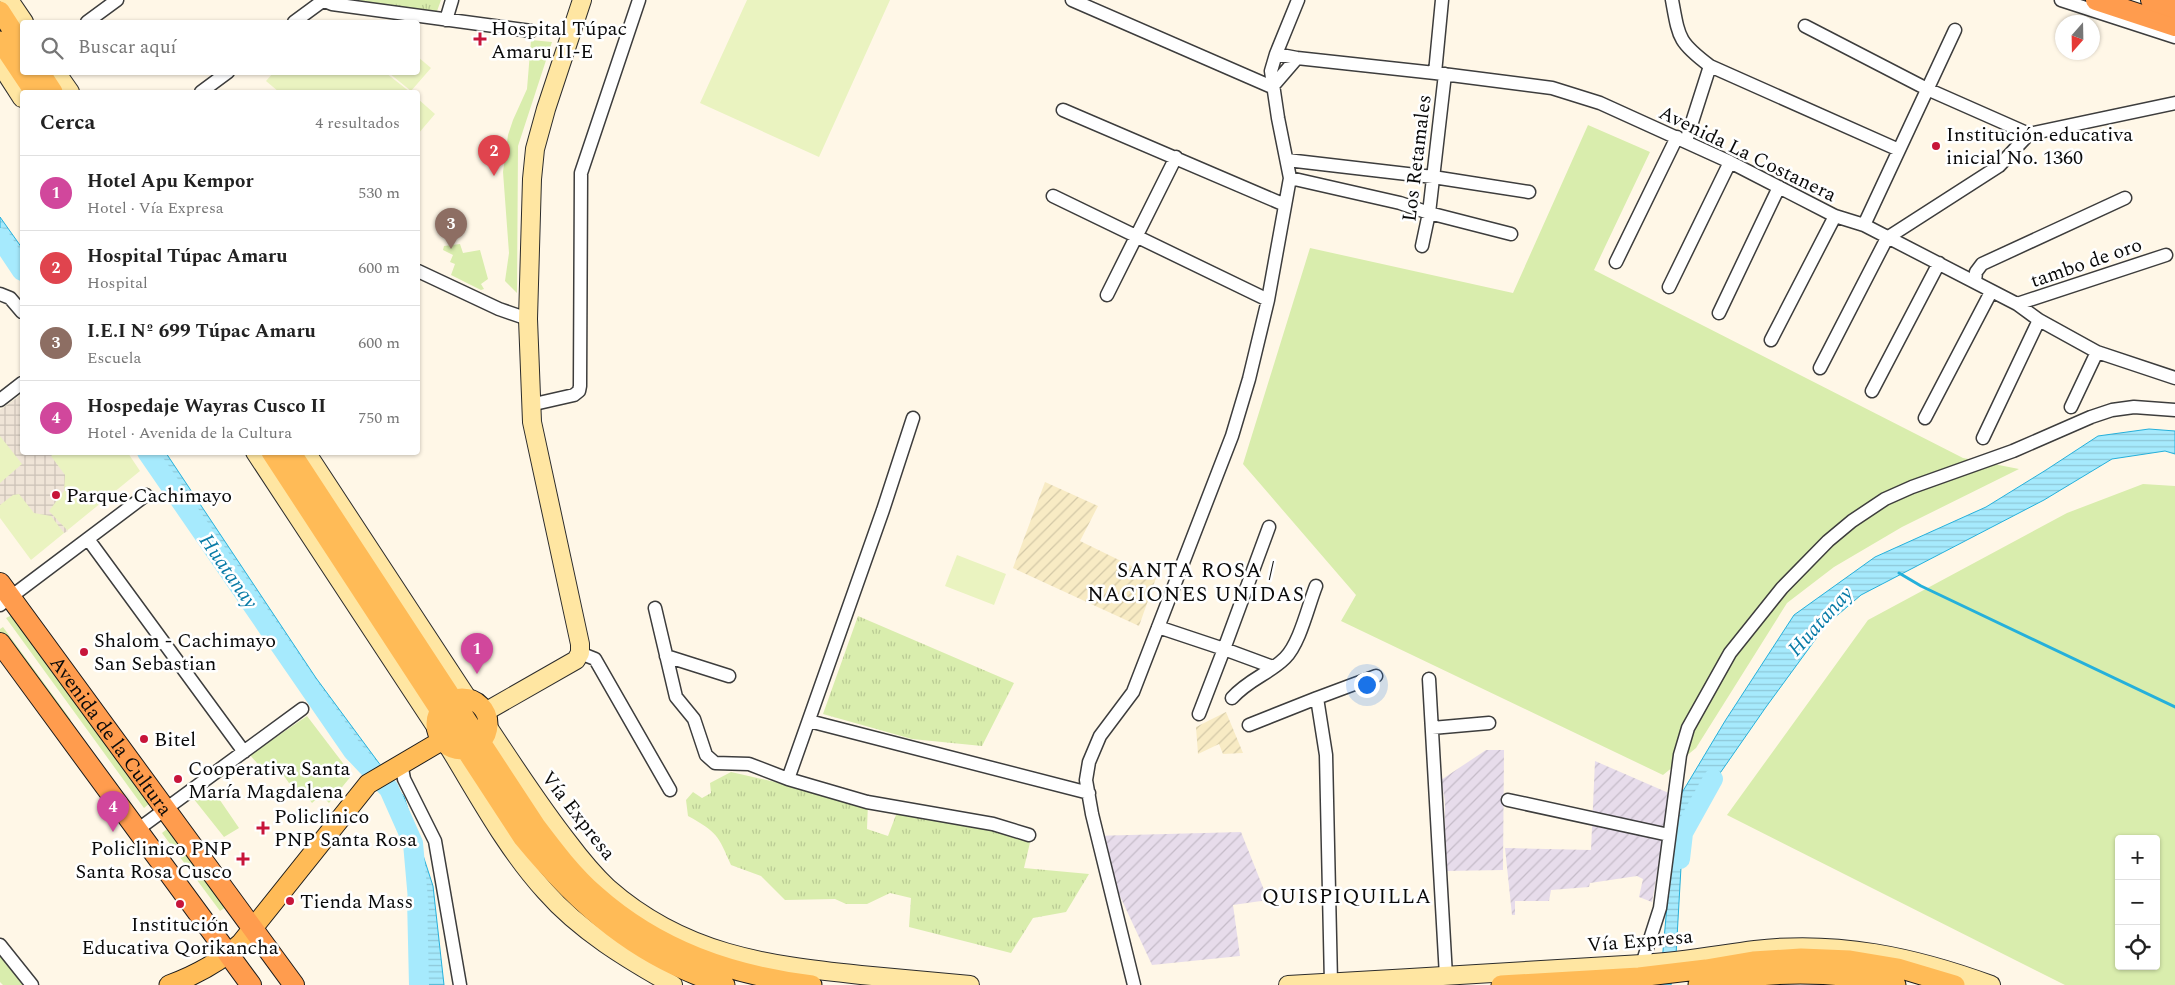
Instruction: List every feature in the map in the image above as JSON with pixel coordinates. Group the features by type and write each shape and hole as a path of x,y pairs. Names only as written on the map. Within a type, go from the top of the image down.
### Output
{"highway":[{"path":"2096,0 2175,26"},
{"path":"2151,0 2175,8"},
{"name":"Avenida de la Cultura","path":"4,595 167,809 294,985"},
{"name":"Avenida de la Cultura","path":"0,643 251,985"}],"main road":[{"path":"9,0 23,20"},
{"path":"169,985 200,972 229,954 254,928 368,784 401,763 448,720 456,750 576,660 580,653 578,635 532,422 528,319 532,179 535,149 546,109 582,0"},
{"path":"0,11 20,43"},
{"path":"0,41 20,71"},
{"path":"0,64 20,95"},
{"path":"23,75 33,90"},
{"path":"42,75 53,90"},
{"path":"58,75 69,90"},
{"name":"Vía Expresa","path":"257,455 448,720 480,733 582,860 607,887 638,912 700,944 734,956 775,965 970,985"},
{"name":"Vía Expresa","path":"273,455 448,720"},
{"name":"Vía Expresa","path":"293,455 448,720"},
{"name":"Vía Expresa","path":"308,455 448,720 518,859 545,892 577,922 629,961 673,985"},
{"name":"Vía Expresa","path":"448,720 478,704 480,733 523,838 552,873 584,905 621,934 663,960 704,979 725,985"},
{"name":"Vía Expresa","path":"480,733 536,826 561,859 596,895 636,926 677,948 722,967 769,980 812,985"},
{"name":"Vía Expresa","path":"1703,974 1775,949 1804,947 1853,950 1901,957 1948,969 1991,985"},
{"name":"Vía Expresa","path":"1703,974 1753,961 1782,959 1850,960 1898,968 1955,985"},
{"name":"Vía Expresa","path":"1288,985 1642,968 1703,974 1752,976 1799,974 1846,977 1896,985"},
{"name":"Vía Expresa","path":"1501,985 1642,968"}],"street":[{"path":"91,20 117,0"},
{"path":"297,20 323,0 332,4 531,31"},
{"path":"446,20 452,0"},
{"path":"530,405 574,395 579,392 581,173 639,0"},
{"path":"1072,0 1272,87"},
{"path":"1134,985 1092,814 1086,780 1093,751 1100,736 1113,716 1133,692 1232,436 1249,379 1268,300 1290,178 1272,87 1271,71 1298,0"},
{"name":"Los Retamales","path":"1422,246 1434,177 1442,0"},
{"path":"1672,0 1679,36 1690,51 1710,66 1900,150"},
{"path":"2061,0 2175,38"},
{"path":"1805,26 1927,89 2028,134"},
{"path":"1864,226 1955,30"},
{"name":"Avenida La Costanera","path":"1276,54 1552,88 1600,103 1682,139 1835,216 1864,226 1939,263 2017,304 2039,320 2097,352 2175,378"},
{"path":"1272,87 1297,58"},
{"path":"1616,262 1682,139 1710,66"},
{"path":"204,90 224,75"},
{"path":"1820,368 1887,238 1999,166 2028,134 2175,103"},
{"path":"1063,110 1285,205"},
{"path":"1107,295 1135,236 1176,158"},
{"path":"1287,160 1434,177 1530,192"},
{"path":"1669,287 1730,162"},
{"path":"1290,178 1400,203 1429,213 1510,234"},
{"path":"1719,313 1779,187"},
{"path":"1053,196 1268,300"},
{"path":"1975,282 1976,272 1982,264 2125,198"},
{"path":"1771,340 1835,216"},
{"name":"tambo de oro","path":"2017,304 2166,254"},
{"path":"1872,391 1939,263"},
{"path":"420,272 499,309 528,319"},
{"path":"1925,418 1991,292"},
{"path":"3,299 20,311"},
{"path":"1983,438 2039,320"},
{"path":"2071,407 2097,352"},
{"path":"0,400 20,385"},
{"path":"1642,968 1660,908 1680,756 1688,728 1716,676 1747,630 1782,588 1840,531 1885,500 1903,491 2013,451 2091,417 2112,410 2134,407 2175,410"},
{"path":"788,779 883,510 913,418"},
{"path":"4,595 88,539 146,495"},
{"path":"1199,714 1269,527"},
{"path":"88,539 244,752"},
{"path":"1232,698 1244,685 1285,658 1293,648 1316,586"},
{"path":"655,608 676,696 694,719 706,755 715,763 733,762 749,764 788,779 867,802 993,824 1029,835"},
{"path":"1158,627 1224,648 1273,667"},
{"path":"580,653 594,659 670,790"},
{"path":"666,656 729,676"},
{"path":"1249,725 1376,676"},
{"path":"1429,679 1446,976"},
{"path":"1317,698 1326,755 1331,982"},
{"path":"137,830 302,708"},
{"path":"809,721 1089,793"},
{"path":"1432,728 1489,723"},
{"path":"401,763 404,779 435,841 460,985"},
{"path":"1508,800 1669,834"},
{"path":"0,945 32,985"}],"shaded area":[{"path":"20,395 20,455 52,455 51,456 65,475 64,491 49,511 68,531 64,533 51,516 34,513 19,494 13,495 0,505 0,483 22,464 0,436 0,410"},
{"path":"1045,482 1098,506 1080,541 1156,578 1139,626 1013,568"},
{"path":"1226,712 1243,753 1223,754 1219,744 1198,754 1196,727"},
{"path":"1486,750 1504,750 1503,870 1444,871 1445,801 1441,780"},
{"path":"1595,761 1671,794 1652,902 1639,897 1643,879 1637,876 1590,883 1589,887 1551,890 1549,901 1515,901 1515,915 1512,915 1505,848 1591,850"},
{"path":"1241,832 1268,900 1233,905 1240,956 1152,965 1092,836"}],"green space":[{"path":"338,0 441,0 436,14"},
{"path":"747,0 890,0 819,157 700,103"},
{"path":"531,40 552,42 518,146 517,293 505,281 509,253 503,172 508,135 527,89"},
{"path":"420,59 431,68 412,90 391,75 420,75"},
{"path":"271,75 389,75 407,90 277,90 266,81"},
{"path":"420,101 435,114 420,132"},
{"path":"1588,125 1650,152 1594,270 1963,458 2019,469 1902,527 1834,567 1787,603 1696,748 1663,775 1341,621 1356,595 1243,464 1310,248 1513,293"},
{"path":"460,244 463,253 480,250 488,279 481,284 484,289 481,290 451,275 455,264 450,262 453,255 443,250 444,246"},
{"name":"Parque Cachimayo","path":"20,395 20,455 129,455 140,471 31,560 0,518 0,410"},
{"path":"2143,484 2175,486 2175,985 2065,985 1727,815 1868,620 2067,513"},
{"path":"957,555 1006,574 994,605 945,586"},
{"path":"12,615 150,803 144,808 6,618"},
{"path":"858,616 1014,683 982,746 912,739 823,714"},
{"path":"3,627 71,720 65,724 0,634 0,629"},
{"path":"307,716 352,775 329,803 321,795 312,803 305,794 296,793 277,766 272,764 263,770 250,755"},
{"path":"731,772 868,803 867,829 888,836 899,807 1032,834 1024,868 1089,874 1066,912 1033,918 1011,953 909,927 911,898 890,893 867,904 846,904 835,899 785,900 761,876 731,865 716,835 688,816 686,800 693,792 702,798 711,793 710,783"},
{"path":"211,787 239,828 224,837 193,798"},
{"path":"167,829 226,907 220,911 162,833"},
{"path":"0,954 23,985 3,985 0,982"}],"water":[{"path":"0,217 20,245 20,268 0,238"},
{"path":"2149,429 2175,431 2175,454 2165,451 2112,459 2044,500 1861,595 1826,625 1700,802 1683,832 1676,955 1671,985 1660,985 1671,860 1680,796 1725,721 1794,615 1875,557 1986,507 2098,436"},
{"path":"148,455 167,455 316,678 404,797 433,886 444,985 419,985 413,843 389,789 353,751"}],"waterway":[{"name":"Huatanay","path":"0,238 20,268"},
{"name":"Huatanay","path":"149,455 353,751 389,789 413,843 419,911"},
{"path":"1899,573 1921,586 2175,707"},
{"name":"Huatanay","path":"1680,859 1683,833 1713,779"},
{"path":"417,898 419,985"}],"place":[{"name":"Hospital Túpac Amaru II-E","path":"480,39"},
{"name":"Institución educativa inicial No. 1360","path":"1936,146"},
{"name":"Hospital Túpac Amaru","path":"494,176"},
{"name":"I.E.I Nº 699 Túpac Amaru","path":"451,249"},
{"name":"Parque Cachimayo","path":"56,495"},
{"name":"Shalom - Cachimayo San Sebastian","path":"84,652"},
{"name":"Hotel Apu Kempor","path":"477,674"},
{"name":"Bitel","path":"144,739"},
{"name":"Cooperativa Santa María Magdalena","path":"178,779"},
{"name":"Policlinico PNP Santa Rosa","path":"263,828"},
{"name":"Hospedaje Wayras Cusco II","path":"113,832"},
{"name":"Policlinico PNP Santa Rosa Cusco","path":"243,859"},
{"name":"Tienda Mass","path":"290,901"},
{"name":"Institución Educativa Qorikancha","path":"180,904"}],"district":[{"name":"SANTA ROSA / NACIONES UNIDAS","path":"1196,582"},
{"name":"QUISPIQUILLA","path":"1347,896"}]}
